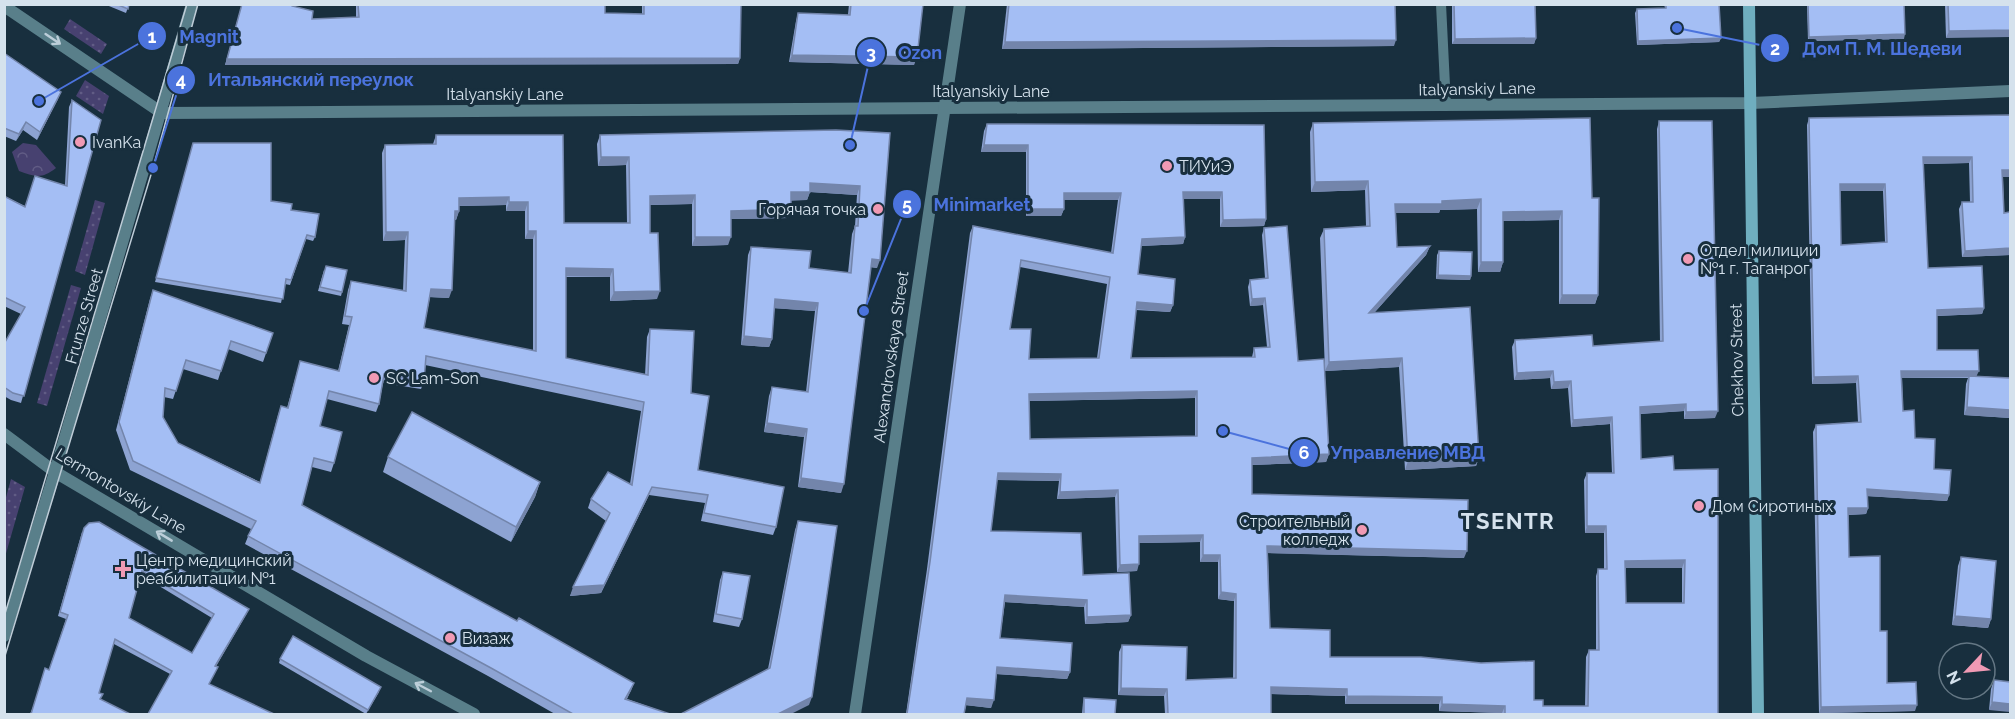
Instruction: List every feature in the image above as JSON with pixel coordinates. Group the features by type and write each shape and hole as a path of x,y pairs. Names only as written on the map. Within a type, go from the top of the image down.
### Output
{"main road":[{"name":"Chekhov Street","path":"1749,4 1758,714"}],"street":[{"name":"Frunze Street","path":"4,636 56,472 192,4"},
{"name":"Alexandrovskaya Street","path":"855,714 960,4"},
{"path":"4,6 162,113"},
{"name":"Italyanskiy Lane","path":"162,113 1750,103 2010,91"},
{"name":"Lermontovskiy Lane","path":"4,434 56,472 366,656 474,714"}],"lane":[{"path":"1442,4 1446,106"}],"green space":[{"path":"70,19 107,44 101,54 64,29"},
{"path":"85,80 109,96 103,114 76,96"},
{"path":"23,143 36,145 56,168 47,174 38,176 19,171 12,152"},
{"path":"95,200 105,203 85,275 75,271"},
{"path":"71,285 81,288 47,406 37,403"},
{"path":"11,479 25,487 5,557 5,501"}],"building":[{"path":"116,4 129,4 128,9"},
{"path":"242,4 292,4 292,6 313,11 312,19 359,17 358,4 605,4 605,13 644,14 644,4 741,4 740,58 227,59"},
{"path":"851,4 923,4 917,57 792,55 798,13 850,15"},
{"path":"1009,4 1395,4 1396,40 1005,42"},
{"path":"1454,4 1535,4 1536,38 1455,39"},
{"path":"1666,4 1719,4 1721,38 1638,41 1637,9 1666,8"},
{"path":"1808,4 1904,4 1905,34 1809,37"},
{"path":"1948,4 2010,4 2010,30 1949,31"},
{"path":"4,53 61,92 40,132 26,122 19,134 4,128"},
{"path":"72,100 101,120 24,396 4,387 4,344 25,307 4,297 4,196 25,207 35,176 67,186"},
{"path":"2010,115 2010,170 2002,170 2004,213 2010,212 2010,248 1965,251 1962,202 1973,202 1972,157 1923,157 1928,268 1982,266 1984,308 1937,310 1937,350 1978,350 1979,371 1901,371 1903,411 1914,410 1915,438 1935,439 1934,469 1951,470 1949,495 1867,489 1868,508 1848,508 1849,557 1880,556 1880,631 1887,631 1887,683 1916,682 1917,705 1821,707 1816,425 1861,422 1858,376 1814,377 1809,118","holes":["1840,184 1885,184 1887,242 1841,245"]},
{"path":"1590,118 1592,198 1599,198 1598,295 1562,295 1562,211 1503,212 1503,262 1481,262 1481,199 1442,201 1442,204 1395,204 1397,247 1430,246 1369,313 1470,307 1479,457 1408,461 1402,358 1329,362 1324,229 1370,226 1368,181 1315,182 1313,123"},
{"path":"1659,121 1712,121 1718,411 1686,412 1686,404 1640,407 1641,459 1673,456 1674,470 1718,469 1718,714 1505,714 1505,706 1442,704 1442,697 1347,696 1347,689 1271,687 1271,714 1168,714 1167,689 1121,688 1122,645 1187,647 1186,680 1236,678 1236,594 1221,592 1220,555 1203,555 1203,535 1139,536 1139,564 1120,565 1118,490 1060,492 1061,474 998,473 991,531 1081,533 1083,575 1129,573 1131,615 1087,617 1087,600 1005,595 1000,638 1072,643 1070,672 997,667 994,700 967,698 964,714 907,714 930,562 973,226 1113,253 1121,193 1064,193 1064,209 1028,209 1028,145 984,145 987,124 1264,125 1266,219 1223,220 1222,192 1183,192 1185,237 1142,239 1138,274 1175,279 1173,305 1137,302 1131,358 1255,357 1254,348 1270,347 1265,298 1252,299 1250,280 1268,278 1264,228 1287,226 1298,361 1324,359 1329,454 1252,458 1252,494 1468,500 1467,551 1267,546 1270,628 1330,630 1330,657 1421,657 1481,663 1534,661 1534,700 1543,700 1543,706 1588,706 1589,650 1599,650 1598,569 1607,569 1606,526 1587,526 1587,473 1614,473 1612,417 1573,420 1571,381 1554,382 1553,371 1517,373 1515,340 1592,335 1593,346 1663,341","holes":["1021,260 1110,277 1099,358 1029,359 1031,329 1010,329","1197,391 1197,436 1030,439 1029,394","1685,560 1684,603 1626,603 1625,561"]},
{"path":"836,130 890,133 880,260 872,259 844,484 801,478 807,429 767,423 772,387 808,392 818,303 775,299 772,339 744,336 751,247 811,251 809,268 851,273 855,226 858,226 860,186 810,183 810,192 791,192 791,209 731,211 731,237 695,237 695,195 650,196 650,233 658,233 660,291 614,292 613,269 566,268 566,358 648,375 650,329 694,331 691,393 709,396 698,470 784,487 776,527 704,513 708,495 652,487 604,585 573,587 610,513 591,499 608,472 632,485 644,402 426,356 424,381 384,374 379,404 329,391 320,426 342,432 334,463 314,458 302,505 517,621 519,618 634,683 625,699 670,714 573,714 248,536 256,521 133,461 119,422 153,290 273,333 266,353 231,341 221,371 186,360 176,391 165,388 163,417 178,443 260,483 281,406 288,408 300,361 339,371 352,317 345,316 351,281 406,291 408,232 386,232 385,145 436,144 436,135 563,135 564,223 630,223 629,157 601,157 600,135","holes":["509,197 509,202 528,202 528,231 536,231 536,351 424,328 431,289 452,290 455,211 459,211 459,198"]},
{"path":"193,143 271,143 271,201 292,204 291,210 319,214 315,237 307,235 291,280 286,279 283,299 156,278"},
{"path":"1439,251 1472,252 1471,276 1438,275"},
{"path":"326,266 347,270 342,292 320,287"},
{"path":"1969,376 2010,378 2010,410 1967,407"},
{"path":"412,412 540,482 516,527 388,457"},
{"path":"798,521 837,526 812,697 778,714 681,714 770,668"},
{"name":"Центр медицинский реабилитации №1","path":"99,522 249,609 215,666 218,667 209,684 274,714 148,714 172,671 115,639 99,693 103,694 100,699 130,714 31,714 45,668 49,670 68,615 60,612 84,528 89,523","holes":["142,571 214,614 192,653 129,618"]},
{"path":"1961,557 1996,561 1991,619 1955,616"},
{"path":"723,572 750,576 742,619 716,614"},
{"path":"293,636 381,687 368,710 280,659"},
{"path":"1997,680 2010,682 2010,704 1992,702 1997,701"},
{"path":"1084,698 1116,700 1115,714 1084,714"}],"tram line":[{"path":"4,617 187,4"},
{"path":"4,659 153,168 198,4"}],"place":[{"name":"Дом П. М. Шедеви","path":"1677,28"},
{"name":"Magnit","path":"39,101"},
{"name":"IvanKa","path":"80,142"},
{"name":"Ozon","path":"850,145"},
{"name":"ТИУиЭ","path":"1167,166"},
{"name":"Итальянский переулок","path":"153,168"},
{"name":"Горячая точка","path":"878,209"},
{"name":"Отдел милиции №1 г. Таганрог","path":"1688,259"},
{"name":"Minimarket","path":"864,311"},
{"name":"SC Lam-Son","path":"374,378"},
{"name":"Управление МВД","path":"1223,431"},
{"name":"Дом Сиротиных","path":"1699,506"},
{"name":"Строительный колледж","path":"1362,530"},
{"name":"Центр медицинский реабилитации №1","path":"123,569"},
{"name":"Визаж","path":"450,638"}],"district":[{"name":"TSENTR","path":"1508,521"}]}
